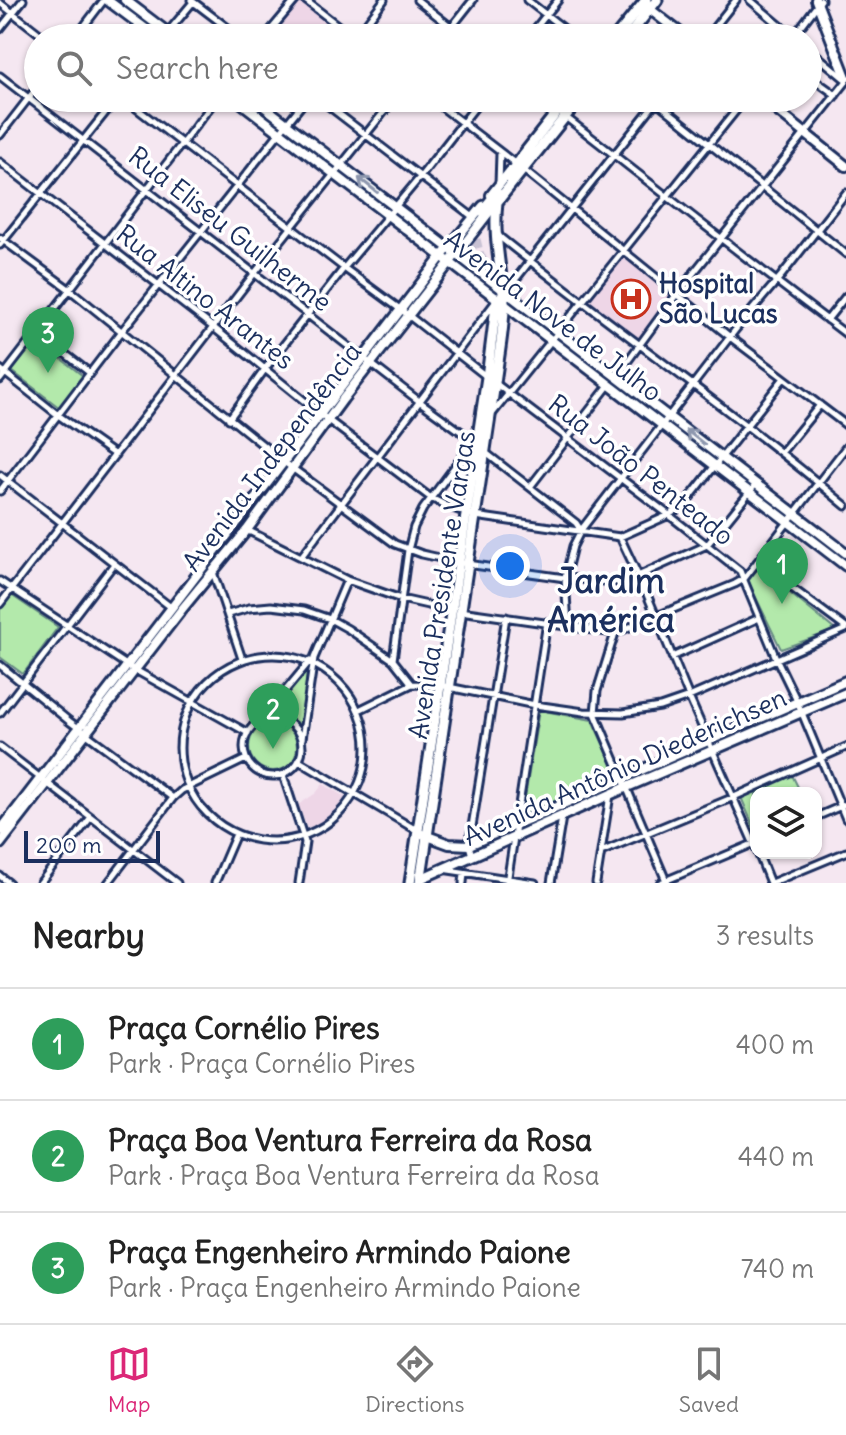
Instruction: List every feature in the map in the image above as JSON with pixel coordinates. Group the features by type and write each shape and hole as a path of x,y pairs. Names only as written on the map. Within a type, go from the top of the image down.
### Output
{"main road":[{"path":"106,0 145,24"},
{"path":"125,0 152,24"},
{"path":"627,24 644,3 657,0"},
{"path":"819,1 846,79"},
{"path":"634,24 644,3"},
{"path":"644,3 670,24"},
{"name":"Avenida Nove de Julho","path":"253,112 388,214 449,255"},
{"name":"Avenida Nove de Julho","path":"272,112 395,206 501,297 616,377 721,457 787,521 846,566"},
{"path":"778,112 846,166"},
{"name":"Avenida Independência","path":"449,255 497,202 519,167 562,113"},
{"path":"477,215 519,167"},
{"name":"Avenida Independência","path":"131,668 172,608 284,462 324,417 498,186 519,167"},
{"name":"Avenida Presidente Vargas","path":"417,882 463,564 490,417 501,297 497,202"},
{"path":"476,442 484,424 498,327"},
{"name":"Avenida Nove de Julho","path":"555,336 609,385 714,465 794,513 846,553"},
{"name":"Avenida Presidente Vargas","path":"471,515 476,442 491,380"},
{"name":"Avenida Independência","path":"0,844 131,668 247,530 293,468 324,417"},
{"name":"Avenida Antônio Diederichsen","path":"711,746 797,701 846,681"},
{"name":"Avenida Antônio Diederichsen","path":"422,834 449,844 469,845 846,693"},
{"name":"Avenida Independência","path":"0,830 44,781"},
{"name":"Avenida Antônio Diederichsen","path":"417,882 610,794 625,782"}],"street":[{"path":"0,29 23,0"},
{"path":"86,24 106,0"},
{"path":"276,24 296,0"},
{"path":"305,0 336,24"},
{"path":"365,24 384,0"},
{"path":"417,0 447,24"},
{"path":"453,24 473,0"},
{"path":"527,0 558,24"},
{"path":"540,24 558,0"},
{"path":"717,24 736,0"},
{"path":"750,0 778,24"},
{"path":"176,24 193,1 223,24"},
{"path":"803,24 819,1"},
{"path":"0,3 27,24"},
{"path":"616,377 677,294 836,95 846,79 822,59"},
{"name":"Rua Eliseu Guilherme","path":"0,76 24,94"},
{"path":"822,85 836,95"},
{"path":"0,135 24,104"},
{"name":"Rua Eliseu Guilherme","path":"47,112 476,442"},
{"path":"106,112 1,241 69,289 229,419 395,544 463,564 618,582 707,545 753,488"},
{"name":"Rua João Penteado","path":"141,112 740,571 843,805 846,819"},
{"path":"0,380 3,371 37,332 206,112"},
{"path":"0,491 296,112"},
{"path":"336,112 477,215"},
{"path":"0,604 254,274 383,112"},
{"path":"448,112 730,337 846,425"},
{"path":"229,419 344,268 472,112"},
{"path":"301,557 456,353 647,112"},
{"path":"672,112 846,254"},
{"path":"490,417 735,112"},
{"path":"562,113 846,334"},
{"path":"498,186 500,153"},
{"name":"Rua Altino Arantes","path":"0,162 431,498 471,515 620,537"},
{"path":"568,625 565,578 573,546 581,530 736,329 846,193"},
{"path":"496,231 582,302 846,506"},
{"path":"827,320 846,296"},
{"path":"37,332 90,373"},
{"path":"3,371 115,455"},
{"path":"750,833 620,537 684,505 784,378"},
{"path":"530,487 609,385"},
{"path":"781,453 820,405"},
{"path":"393,660 414,527 431,498 476,442"},
{"path":"247,530 347,580 401,599 615,633 744,579 846,447"},
{"path":"485,453 581,530"},
{"path":"0,475 172,608"},
{"path":"572,529 576,523"},
{"path":"757,562 846,629"},
{"path":"0,713 114,564"},
{"path":"213,572 242,659"},
{"path":"312,661 248,733 244,746 246,759 266,776 283,775 299,761 312,661 347,580"},
{"path":"0,581 131,668 248,733"},
{"path":"228,614 271,606 304,610 330,619 393,660 412,684"},
{"path":"472,856 469,845 506,617"},
{"path":"672,657 759,618"},
{"path":"507,881 547,622"},
{"path":"359,710 412,684 444,686 535,705 595,713 660,707 846,629"},
{"path":"615,633 597,691 595,713 665,882 750,849"},
{"path":"288,655 312,661 340,683 359,710 367,744 362,779 347,806 327,824 304,836 263,841 236,834 216,822 200,806 182,770 179,744 191,702 208,680 242,659 288,655"},
{"path":"0,665 173,798"},
{"path":"259,722 276,718 285,721 302,740"},
{"path":"0,747 176,883"},
{"path":"601,852 846,747"},
{"path":"108,883 173,798 188,787 246,759"},
{"path":"299,761 422,834"},
{"path":"283,775 305,842 299,883"},
{"path":"596,883 610,794"},
{"path":"822,814 843,805"},
{"path":"551,883 562,816"},
{"path":"40,883 91,817"},
{"path":"215,883 236,834"},
{"path":"761,859 771,883 846,852"},
{"path":"441,869 535,883"},
{"path":"463,883 464,873"},
{"path":"0,876 9,883"}],"shaded area":[{"path":"297,0 329,24 279,24"},
{"name":"Hospital São Lucas","path":"625,256 674,295 640,339 588,304"},
{"path":"323,784 345,797 326,818 313,827 307,827 298,805"}],"green space":[{"path":"37,340 83,376 60,408 12,371"},
{"path":"759,568 835,630 781,649 747,579"},
{"path":"11,595 58,627 23,674 0,657 0,609"},
{"path":"306,672 300,725 273,712 273,709"},
{"path":"539,710 592,720 616,772 522,816"},
{"path":"273,723 290,730 297,747 290,764 273,771 256,764 249,747 256,730"},
{"path":"792,775 798,787 764,787"},
{"path":"750,793 750,819 741,797"}],"tunnel":[{"path":"475,226 479,252 499,297 498,327"}],"place":[{"name":"Hospital São Lucas","path":"631,299"},
{"name":"Praça Engenheiro Armindo Paione","path":"48,373"},
{"name":"Praça Cornélio Pires","path":"782,604"},
{"name":"Praça Boa Ventura Ferreira da Rosa","path":"273,749"}],"district":[{"name":"Jardim América","path":"611,600"}]}
